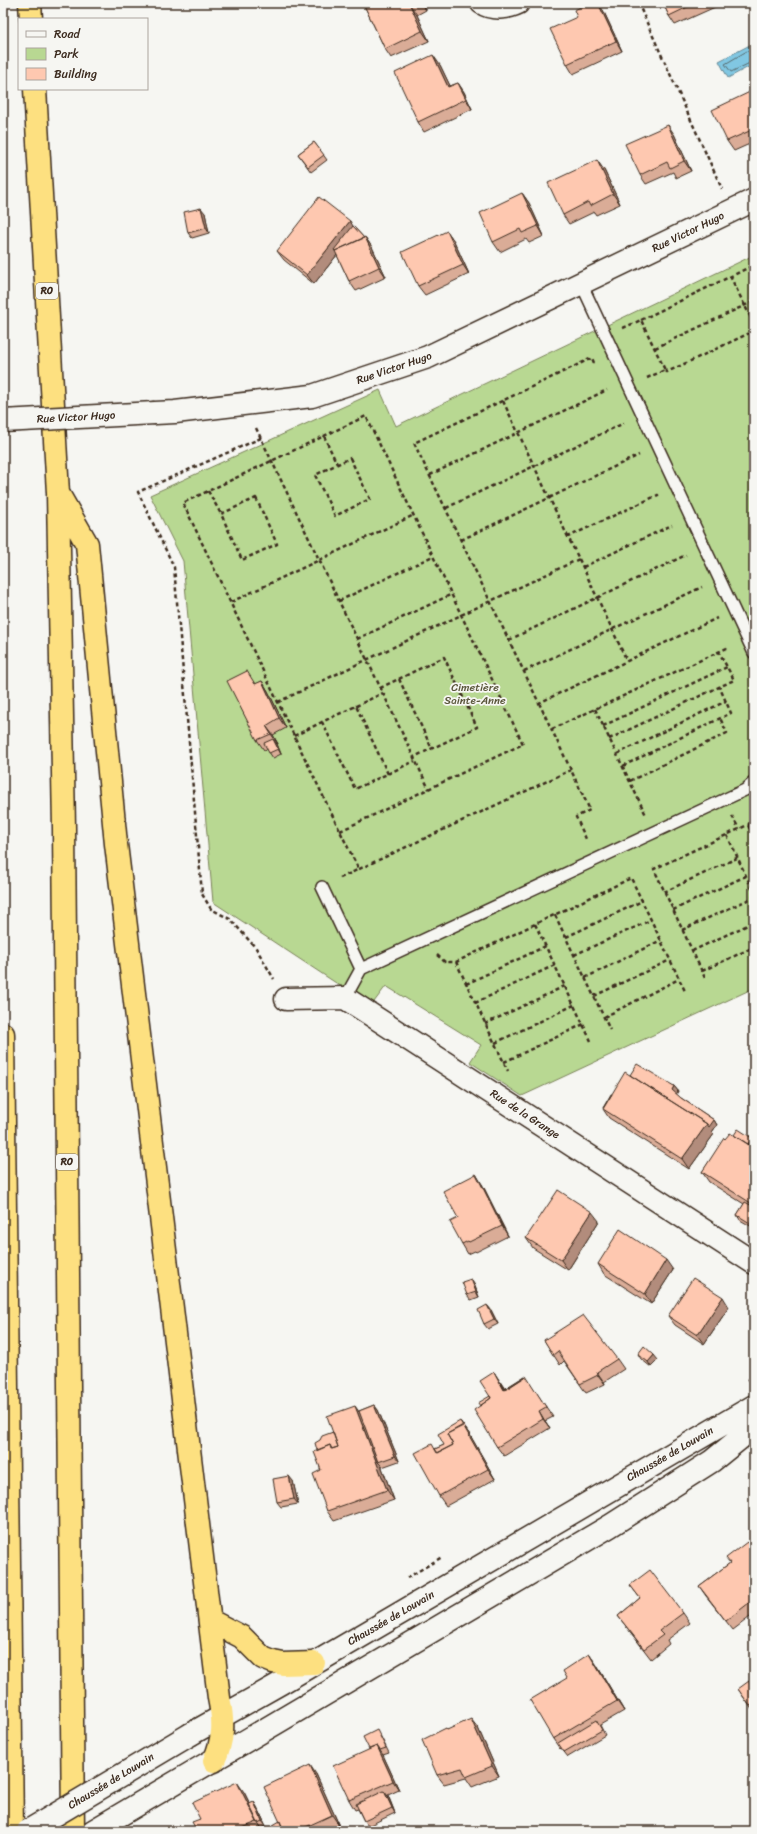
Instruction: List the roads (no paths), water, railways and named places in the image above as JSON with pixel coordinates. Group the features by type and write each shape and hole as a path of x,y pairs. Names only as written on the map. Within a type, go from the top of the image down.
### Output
{"highway":[{"path":"30,3 31,18"},
{"name":"R0","path":"35,90 58,494 64,836 73,1831"},
{"path":"58,494 87,544 116,844 223,1716 223,1735 214,1761"},
{"path":"3,1034 12,1831"},
{"path":"211,1621 242,1636 263,1658 272,1662 283,1664 314,1663"}],"main road":[{"path":"482,3 488,7 510,7 518,3"},
{"name":"Rue Victor Hugo","path":"3,421 175,412 312,396 428,357 754,200"},
{"path":"286,1000 345,998"},
{"name":"Rue de la Grange","path":"345,998 754,1263"},
{"name":"Chaussée de Louvain","path":"28,1831 191,1734 754,1406"},
{"path":"93,1831 214,1761 616,1522 712,1461 754,1427"}],"lane":[{"path":"581,283 631,386 754,653"},
{"path":"345,998 361,969 746,790 754,782"},
{"path":"322,887 361,969"}],"water":[{"path":"750,45 754,52 754,64 728,78 719,61"}],"park label":[{"name":"Cimetière Sainte-Anne","path":"475,693"}]}
